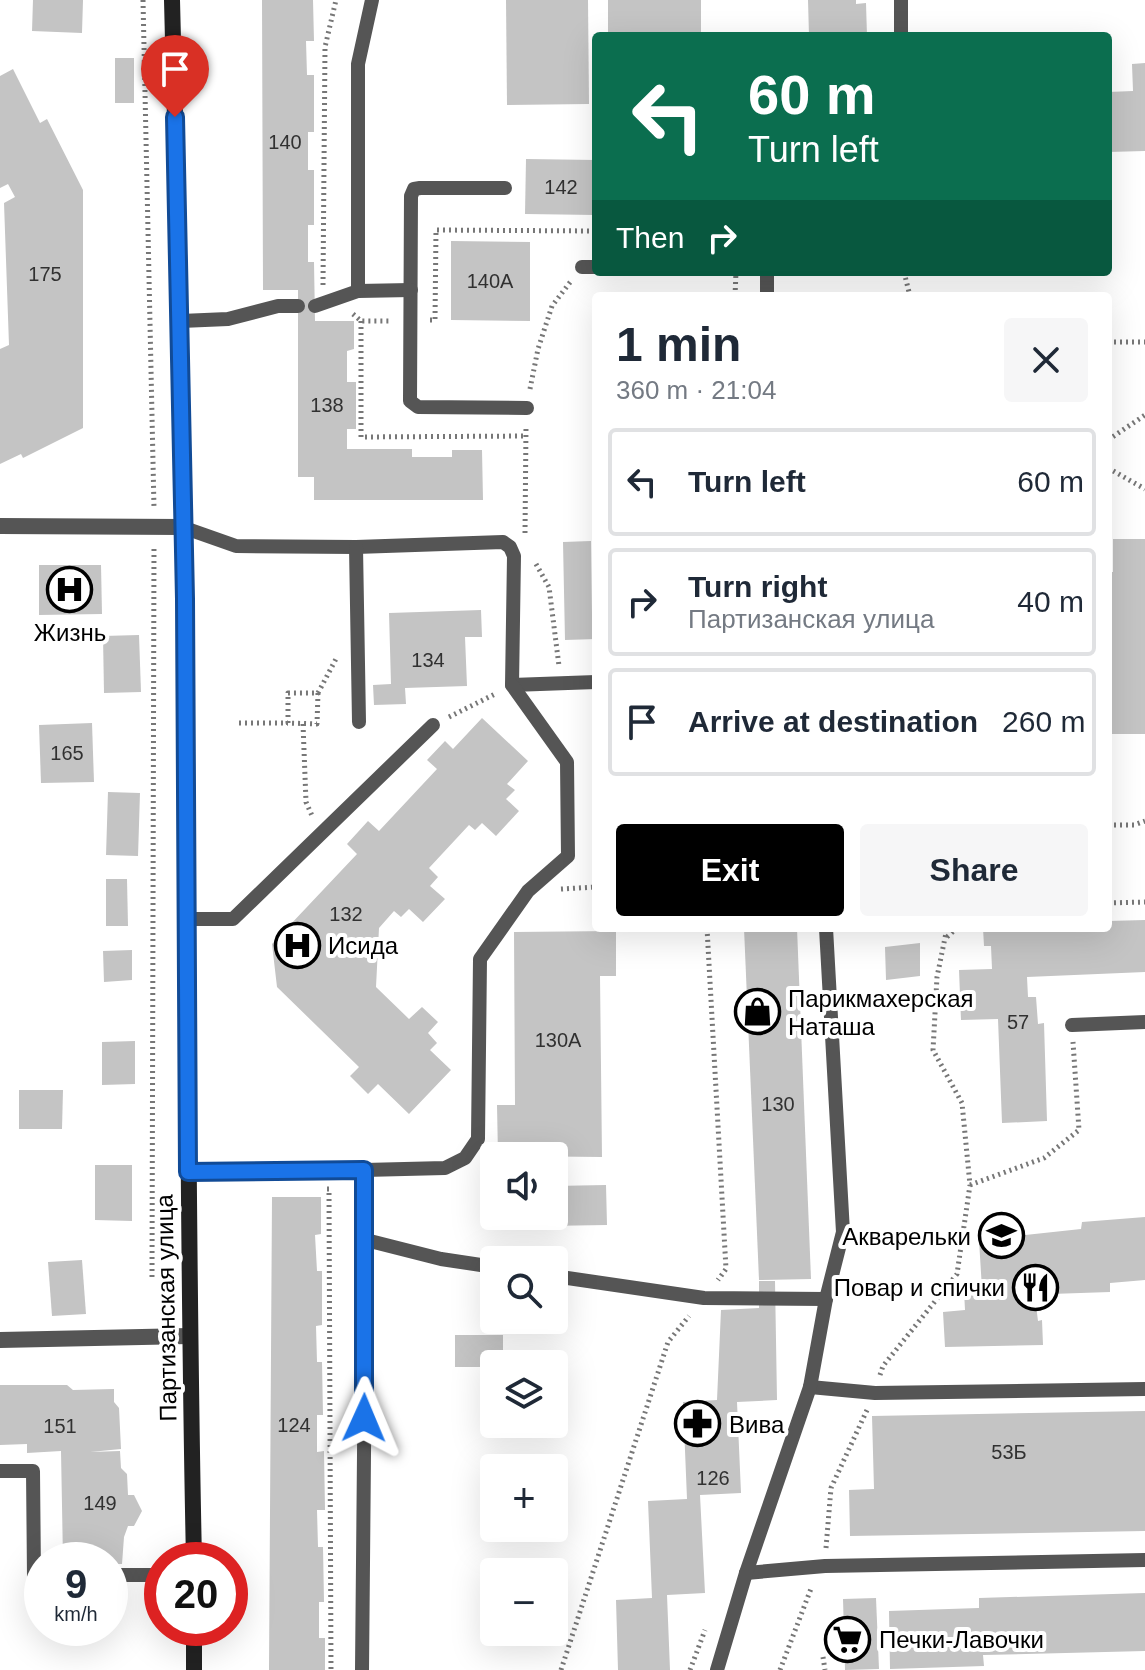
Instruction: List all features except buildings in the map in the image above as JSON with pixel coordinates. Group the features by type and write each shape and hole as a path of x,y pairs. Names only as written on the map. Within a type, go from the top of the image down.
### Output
{"main road":[{"name":"Партизанская улица","path":"172,0 181,321 189,1336 194,1542"},
{"path":"194,1646 194,1670"}],"street":[{"path":"0,526 182,527"},
{"path":"0,1340 189,1336"}],"lane":[{"path":"358,291 358,64 372,0"},
{"path":"901,0 901,32"},
{"path":"505,188 414,189 411,196 410,401 418,407 527,408"},
{"path":"315,306 358,291 411,290"},
{"path":"181,321 228,319 278,306 298,306"},
{"path":"182,527 236,546 356,547 503,542 510,547 514,556 512,685 567,762 568,856 528,891 480,959 478,1139 465,1158 445,1168 188,1172"},
{"path":"356,547 359,722"},
{"path":"512,685 592,682"},
{"path":"186,919 233,919 433,725"},
{"path":"717,1670 746,1573 810,1387 826,1299 843,1232 826,932"},
{"path":"1072,1025 1145,1022"},
{"path":"362,1670 364,1170"},
{"path":"366,1240 441,1259 480,1265"},
{"path":"568,1278 704,1298 826,1299"},
{"path":"810,1387 875,1393 1145,1389"},
{"path":"0,1471 33,1471 34,1542"},
{"path":"746,1573 825,1566 1145,1560"}],"path":[{"path":"143,0 155,526 152,1277"},
{"path":"336,0 325,47 321,283 361,321 435,320 436,230 592,231"},
{"path":"525,546 527,408 538,349 552,306 589,267"},
{"path":"1112,342 1145,342"},
{"path":"1112,437 1145,415"},
{"path":"1112,470 1145,489"},
{"path":"531,556 549,587 561,683"},
{"path":"239,723 317,724 318,693 341,649 357,649"},
{"path":"433,725 512,685"},
{"path":"288,723 288,693 318,693"},
{"path":"303,724 306,802"},
{"path":"1112,825 1134,825 1145,821"},
{"path":"1112,903 1145,902"},
{"path":"561,1670 668,1342 726,1269 707,932"},
{"path":"780,1670 814,1580 825,1566 831,1488 875,1393 883,1366 957,1274 970,1185 962,1103 933,1050 937,977 947,932"},
{"path":"946,938 953,932"},
{"path":"970,1185 1044,1158 1079,1130 1072,1025"},
{"path":"313,1189 329,1189 331,1670"},
{"path":"823,1657 825,1670"}],"place":[{"name":"Жизнь","path":"70,590"},
{"name":"Исида","path":"297,945"},
{"name":"Парикмахерская Наташа","path":"757,1012"},
{"name":"Акварельки","path":"1002,1236"},
{"name":"Повар и спички","path":"1036,1287"},
{"name":"Вива","path":"698,1424"},
{"name":"Печки-Лавочки","path":"848,1639"}],"route":[{"path":"175,117 185,599 188,1172 364,1170 364,1418"}]}
